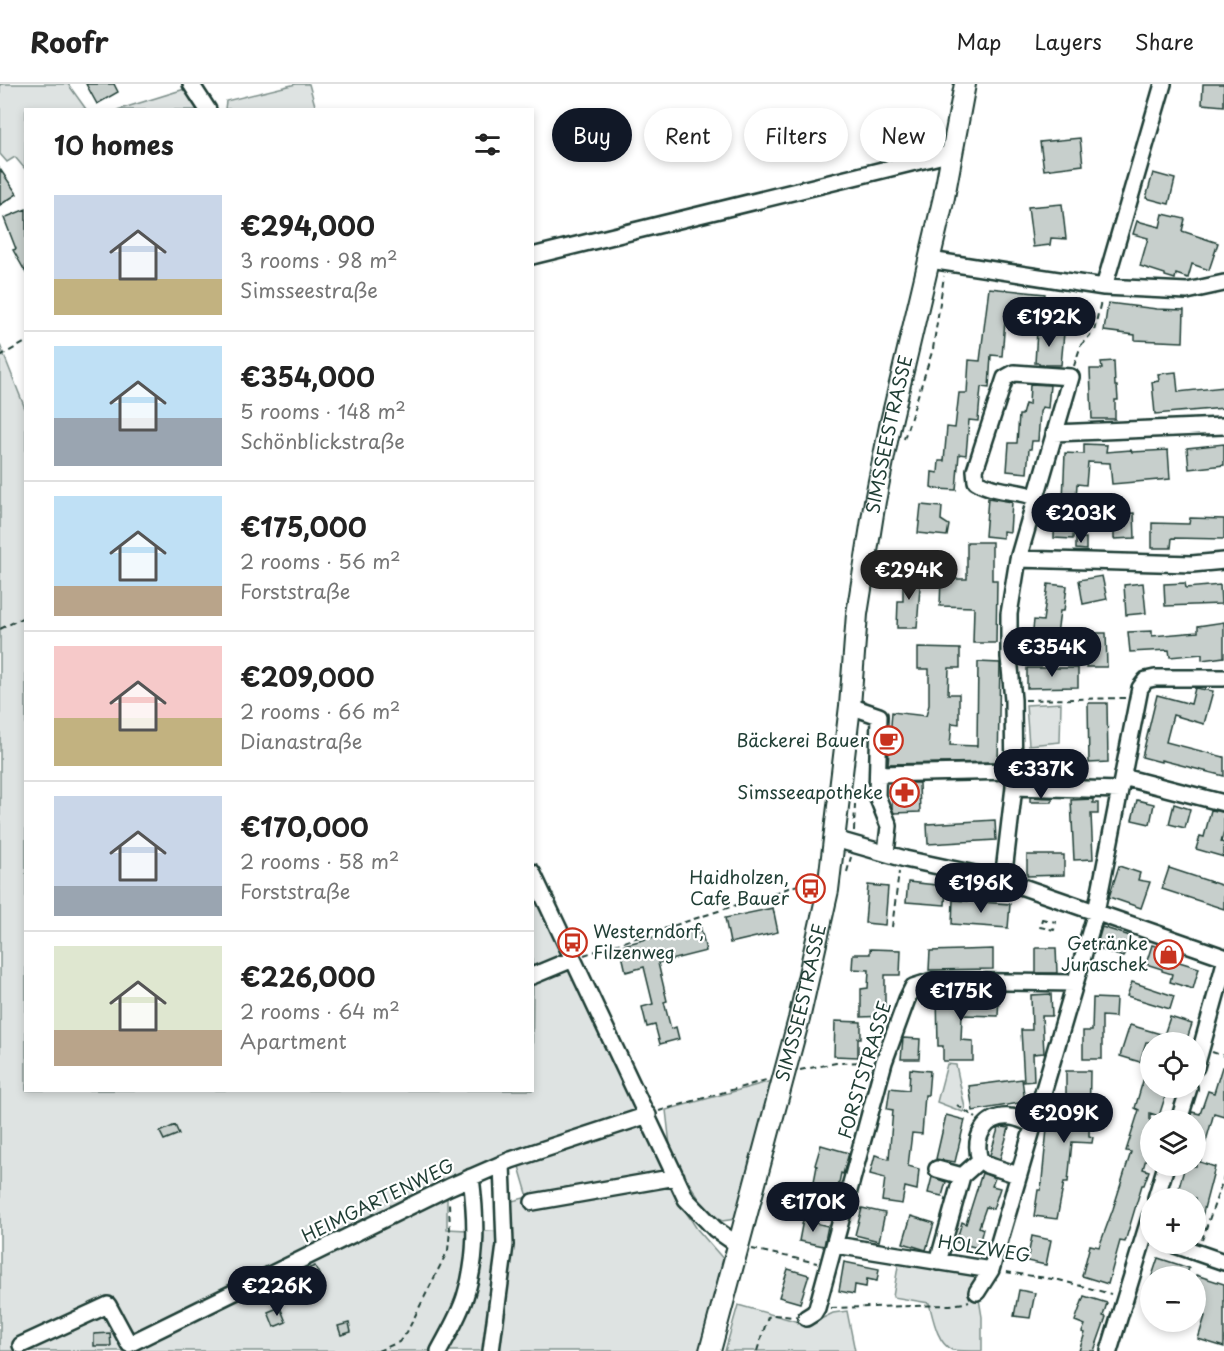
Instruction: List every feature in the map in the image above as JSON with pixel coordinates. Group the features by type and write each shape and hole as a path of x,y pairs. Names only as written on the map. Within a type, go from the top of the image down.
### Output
{"main road":[{"name":"SIMSSEESTRASSE","path":"710,1351 744,1247 818,938 832,864 844,842 857,614 874,501 890,426 938,262 952,153 965,84"}],"street":[{"path":"191,84 207,108"},
{"path":"1104,287 1163,84"},
{"path":"534,256 952,153"},
{"path":"938,262 1104,287 1186,291 1224,284"},
{"path":"1003,880 1014,779 1009,614 1018,559 1071,377 1014,373 1005,378 975,470 976,481 985,487 1035,497"},
{"path":"1054,433 1224,426"},
{"path":"1018,559 1192,564 1224,561"},
{"path":"976,1292 991,1270 1096,912 1140,688 1146,680 1155,678 1224,678"},
{"path":"850,706 879,716 877,796 889,826 886,853"},
{"path":"878,774 1121,784 1224,803"},
{"path":"844,842 905,859 1003,880 1224,957"},
{"path":"534,876 686,1199 715,1229 744,1247"},
{"path":"534,975 573,959"},
{"path":"1206,1032 1224,966"},
{"name":"FORSTSTRASSE","path":"810,1316 818,1308 884,1062 913,987 932,981 1074,983"},
{"name":"HEIMGARTENWEG","path":"21,1345 108,1305 129,1344 471,1177 502,1164 648,1115"},
{"path":"1018,1175 987,1165 980,1160 977,1143 986,1124 999,1117 1012,1117 1033,1124"},
{"path":"938,1262 962,1176 980,1160"},
{"path":"491,1351 505,1245 502,1164"},
{"path":"937,1169 962,1176"},
{"path":"439,1351 466,1296 473,1259 476,1216 471,1177"},
{"path":"533,1202 676,1177"},
{"name":"HOLZWEG","path":"836,1245 991,1270"},
{"path":"1109,1351 1124,1299 1141,1254"},
{"path":"1197,1254 1224,1262"}],"path":[{"path":"902,447 933,349 938,262"},
{"path":"1071,377 1081,345 1095,332 1104,287"},
{"path":"0,356 24,343"},
{"path":"0,629 24,617"},
{"path":"1013,700 1138,698"},
{"path":"844,842 855,800"},
{"path":"892,927 897,875 905,859"},
{"path":"573,959 804,883 832,864"},
{"path":"1042,919 1056,922 1054,930 1040,927 1042,919"},
{"path":"648,1115 784,1074 836,1063 884,1062"},
{"path":"957,1105 986,1124"},
{"path":"1206,1228 1224,1177"},
{"path":"378,1351 399,1342 407,1332 447,1250 450,1232 449,1187"},
{"path":"744,1247 830,1265"},
{"name":"HOLZWEG","path":"991,1270 1059,1280 1124,1299"},
{"path":"757,1351 768,1317 774,1315 810,1316 831,1308 964,1304 976,1292"}],"shaded area":[{"path":"0,84 68,84 85,108 24,108 24,168 15,157 7,162 0,154"},
{"path":"296,84 309,84 316,108 225,108 226,101"},
{"path":"188,88 200,108 123,108"},
{"path":"0,345 24,406 24,1092 534,1092 534,982 570,966 638,1105 634,1115 525,1148 355,1223 360,1236 447,1194 447,1229 507,1232 508,1202 528,1197 518,1163 641,1126 684,1209 697,1229 725,1261 702,1351 0,1351"},
{"path":"1061,703 1060,742 1029,745 1026,705"},
{"path":"534,894 561,953 559,959 536,971 534,967"},
{"path":"947,1064 956,1065 965,1108 963,1112 937,1102"},
{"path":"775,1080 736,1219 722,1221 704,1207 671,1154 666,1110"},
{"path":"899,1260 975,1275 982,1317 982,1351 952,1350 947,1347 939,1336 929,1303 893,1297"},
{"path":"738,1305 809,1325 833,1313 847,1311 855,1351 725,1351"}],"building":[{"path":"86,84 114,84 118,92 97,104"},
{"path":"1203,84 1224,84 1224,106 1202,104"},
{"path":"1080,138 1083,165 1044,170 1040,142"},
{"path":"0,169 17,194 0,205"},
{"path":"1153,173 1175,179 1169,204 1146,198"},
{"path":"1062,204 1066,239 1051,238 1050,245 1033,247 1028,207"},
{"path":"24,210 24,269 13,250 16,249 4,218"},
{"path":"1163,214 1185,219 1182,231 1218,243 1209,270 1192,264 1188,278 1176,274 1175,279 1140,266 1148,238 1133,234 1137,221 1160,227"},
{"path":"989,288 1045,294 1042,324 1005,321 1002,356 991,355 989,388 981,387 978,421 969,420 966,455 959,454 956,490 936,489 931,487 932,472 938,473 939,461 944,461 947,427 955,428 959,393 967,393 969,360 980,361"},
{"path":"1108,303 1184,310 1183,342 1135,340 1135,335 1104,331"},
{"path":"1062,308 1082,309 1082,324 1062,323"},
{"path":"1037,331 1064,333 1061,365 1035,363"},
{"path":"1114,361 1118,400 1115,400 1115,419 1092,419 1090,369 1102,369 1101,362"},
{"path":"1176,372 1178,392 1224,387 1224,408 1155,414 1152,382 1159,381 1158,374"},
{"path":"1030,384 1050,385 1048,408 1042,407 1040,412 1038,441 1032,441 1031,449 1029,449 1027,473 1007,471 1009,443 1017,443 1019,415 1022,415 1025,404 1029,405"},
{"path":"1084,444 1107,445 1106,452 1168,450 1170,479 1112,484 1110,463 1088,462 1086,485 1077,484 1073,539 1054,538 1055,509 1060,509 1061,500 1063,500 1065,453 1084,454"},
{"path":"1224,444 1224,465 1189,469 1187,448"},
{"path":"988,498 1012,502 1010,532 1003,531 1003,538 985,536"},
{"path":"921,505 942,507 941,520 949,525 947,536 918,533"},
{"path":"1134,513 1135,538 1114,539 1114,514"},
{"path":"1190,518 1224,519 1224,539 1172,538 1171,548 1152,548 1152,523 1189,524"},
{"path":"1076,538 1086,538 1086,550 1076,549"},
{"path":"967,542 992,542 992,580 997,580 996,643 973,643 974,607 940,606 941,579 967,579"},
{"path":"903,572 921,573 917,628 897,628 898,601 903,601"},
{"path":"1102,576 1107,599 1083,604 1079,580"},
{"path":"1143,583 1146,613 1126,615 1124,585"},
{"path":"1185,583 1186,588 1220,585 1221,604 1165,606 1164,584"},
{"path":"1048,584 1067,586 1064,611 1060,611 1056,642 1032,639 1034,620 1043,621"},
{"path":"1224,622 1224,657 1202,660 1202,654 1170,657 1169,650 1130,652 1128,632 1152,631 1152,636 1198,632 1198,626"},
{"path":"1086,633 1106,633 1107,667 1086,667"},
{"path":"918,648 960,649 960,668 949,668 948,694 959,694 959,724 952,723 950,745 977,746 978,662 1000,663 998,762 888,764 892,712 926,716 929,705 929,669 918,669"},
{"path":"1027,668 1078,668 1078,687 1027,688"},
{"path":"1195,688 1213,691 1204,724 1173,715 1166,742 1224,757 1224,776 1142,757 1157,695 1191,704"},
{"path":"1088,703 1107,703 1108,762 1089,763"},
{"path":"1080,761 1080,779 1031,778 1030,762"},
{"path":"892,783 919,783 920,812 894,813"},
{"path":"1030,797 1052,798 1052,802 1030,802"},
{"path":"1093,799 1093,803 1098,803 1098,814 1091,814 1093,859 1074,860 1071,800"},
{"path":"1137,800 1154,804 1150,824 1132,820"},
{"path":"1174,804 1190,809 1185,828 1169,824"},
{"path":"1211,810 1224,812 1224,831 1221,842 1224,843 1224,857 1196,849 1200,836 1204,837"},
{"path":"995,820 996,840 928,844 927,824"},
{"path":"1027,855 1064,855 1064,875 1027,876"},
{"path":"1119,866 1140,873 1138,880 1150,882 1141,908 1109,897"},
{"path":"1169,868 1224,886 1224,909 1162,889"},
{"path":"908,882 946,886 945,905 906,902"},
{"path":"868,885 888,887 885,925 865,923"},
{"path":"953,900 1010,904 1008,928 952,924"},
{"path":"773,908 778,932 730,943 725,918"},
{"path":"700,925 706,951 658,963 671,1029 676,1027 679,1039 660,1044 655,1025 647,1027 642,1007 653,1004 644,967 626,972 620,946"},
{"path":"1102,927 1130,936 1123,957 1096,948"},
{"path":"1152,945 1179,953 1176,961 1199,968 1193,989 1170,982 1172,974 1146,964"},
{"path":"1036,948 1056,948 1057,973 1036,973"},
{"path":"870,949 901,950 900,975 885,975 885,1016 861,1017 861,989 868,988 869,970 852,969 853,954 870,954"},
{"path":"993,949 993,969 929,970 930,951"},
{"path":"1132,982 1174,996 1170,1009 1127,996"},
{"path":"937,994 999,995 998,1016 962,1015 961,1040 973,1041 973,1061 943,1061 943,1046 938,1046"},
{"path":"1051,994 1052,1016 1042,1016 1044,1053 1033,1054 1034,1081 1024,1082 1021,1030 1032,1030 1031,995"},
{"path":"1093,998 1116,999 1115,1017 1102,1016 1102,1059 1083,1059 1083,1031 1092,1031"},
{"path":"1170,1017 1192,1024 1189,1032 1165,1032"},
{"path":"835,1021 861,1022 858,1057 834,1056"},
{"path":"1130,1025 1154,1032 1140,1032 1140,1062 1120,1056"},
{"path":"903,1038 920,1039 919,1059 901,1059"},
{"path":"1222,1067 1224,1068 1224,1116 1214,1113 1206,1141 1206,1110 1201,1110 1208,1091 1214,1093"},
{"path":"910,1069 930,1071 928,1095 925,1095 922,1134 912,1133 908,1166 919,1169 917,1190 905,1187 902,1204 882,1201 885,1178 870,1174 875,1155 889,1159 893,1110 887,1109 890,1088 909,1090"},
{"path":"1066,1071 1090,1071 1089,1136 1093,1137 1092,1143 1072,1142 1068,1182 1064,1182 1057,1219 1034,1216 1038,1190 1041,1190 1047,1129 1066,1132"},
{"path":"1022,1079 1025,1102 973,1111 969,1086"},
{"path":"1140,1091 1140,1098 1165,1098 1161,1110 1140,1110 1140,1176 1147,1176 1144,1185 1140,1188 1125,1242 1120,1241 1108,1284 1082,1276 1090,1245 1099,1247 1131,1152 1126,1151 1139,1110 1135,1108"},
{"path":"946,1115 965,1120 955,1162 936,1159"},
{"path":"175,1125 179,1134 164,1140 160,1132"},
{"path":"1009,1128 1000,1159 990,1155 998,1129"},
{"path":"821,1145 849,1153 843,1174 841,1173 834,1207 810,1203 817,1166 815,1165"},
{"path":"1206,1164 1215,1167 1206,1201 1206,1188 1179,1188 1182,1176 1206,1176"},
{"path":"982,1173 995,1178 992,1186 1000,1188 993,1209 986,1207 979,1227 983,1229 978,1248 956,1242 962,1222 966,1224"},
{"path":"932,1177 946,1182 942,1196 928,1193"},
{"path":"862,1208 885,1213 879,1241 855,1235"},
{"path":"911,1216 934,1223 926,1250 903,1243"},
{"path":"803,1220 828,1226 824,1246 799,1241"},
{"path":"1032,1236 1051,1240 1046,1265 1027,1261"},
{"path":"1158,1258 1183,1266 1155,1266"},
{"path":"844,1262 879,1269 877,1281 867,1279 866,1287 855,1285 854,1294 839,1291"},
{"path":"315,1266 320,1276 299,1285 295,1274"},
{"path":"788,1269 809,1275 800,1303 779,1297"},
{"path":"1206,1278 1224,1284 1224,1347 1198,1339 1200,1332 1206,1332"},
{"path":"1019,1290 1035,1293 1030,1318 1014,1316"},
{"path":"1084,1296 1107,1303 1103,1316 1106,1317 1094,1351 1079,1351 1085,1325 1075,1321"},
{"path":"280,1307 286,1322 274,1327 268,1312"},
{"path":"349,1323 351,1332 341,1335 338,1326"},
{"path":"110,1333 111,1346 94,1346 94,1334"}],"place":[{"name":"Bäckerei Bauer","path":"889,741"},
{"name":"Simsseeapotheke","path":"904,793"},
{"name":"Haidholzen, Cafe Bauer","path":"810,888"},
{"name":"Westerndorf, Filzenweg","path":"572,942"},
{"name":"Getränke Juraschek","path":"1169,954"}]}
